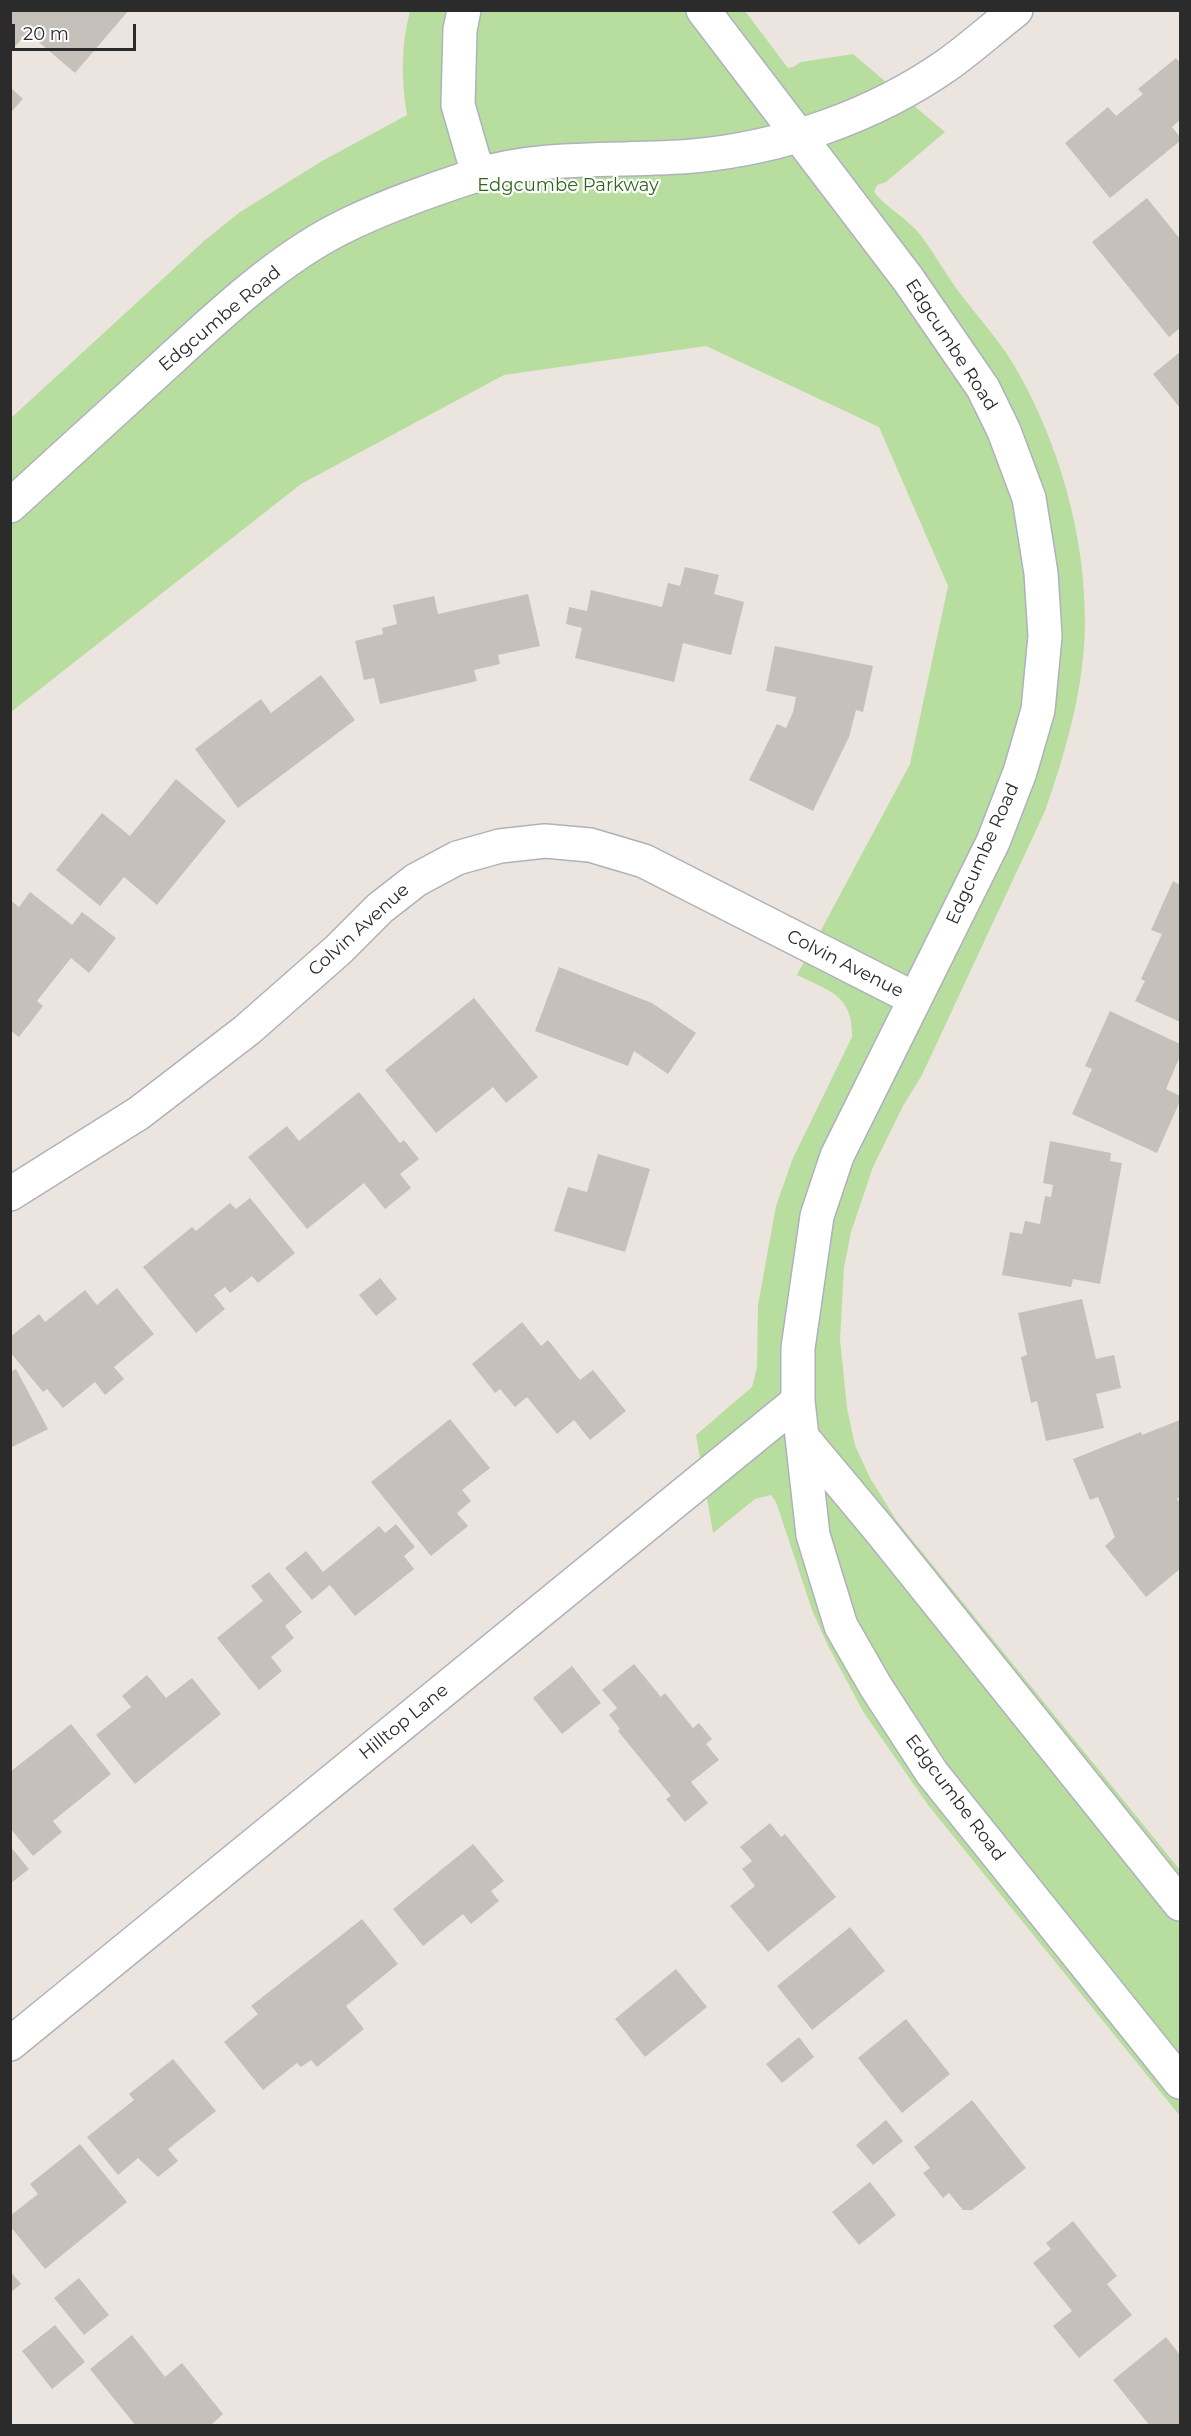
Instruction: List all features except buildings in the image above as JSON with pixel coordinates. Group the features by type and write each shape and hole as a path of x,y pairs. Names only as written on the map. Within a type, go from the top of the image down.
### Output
{"street":[{"path":"464,10 460,30 458,105 478,174"},
{"path":"703,10 800,136 861,112 920,82 948,64 1016,10"},
{"name":"Edgcumbe Road","path":"10,506 213,321 270,273 337,230 409,198 478,174 536,164 696,156 800,136 908,279 983,388 1004,431 1029,498 1041,573 1045,636 1038,710 1020,772 993,842 837,1156 817,1216 798,1348 798,1401 813,1535 841,1626 876,1687 932,1773 1180,2082"},
{"name":"Colvin Avenue","path":"10,1194 139,1113 247,1030 338,950 380,908 416,880 457,858 500,846 545,841 590,845 644,861 915,999"},
{"name":"Hilltop Lane","path":"10,2044 798,1401"},
{"path":"803,1438 879,1529 1180,1904"}],"green space":[{"name":"Edgcumbe Parkway","path":"410,11 745,11 788,68 801,62 853,54 945,132 886,182 877,185 874,192 923,239 956,288 1014,365 1044,424 1066,488 1080,554 1084,588 1084,645 1073,718 1045,811 922,1075 903,1106 873,1167 851,1232 844,1268 840,1339 847,1408 855,1445 870,1478 897,1521 1180,1870 1180,2116 928,1805 864,1713 828,1646 812,1610 776,1502 771,1495 755,1499 713,1533 696,1435 752,1387 757,1367 758,1305 776,1206 793,1158 852,1037 848,1012 837,996 797,975 910,764 948,586 879,427 706,346 504,375 301,484 11,712 11,418 204,241 240,212 322,161 407,115 403,63"}]}
